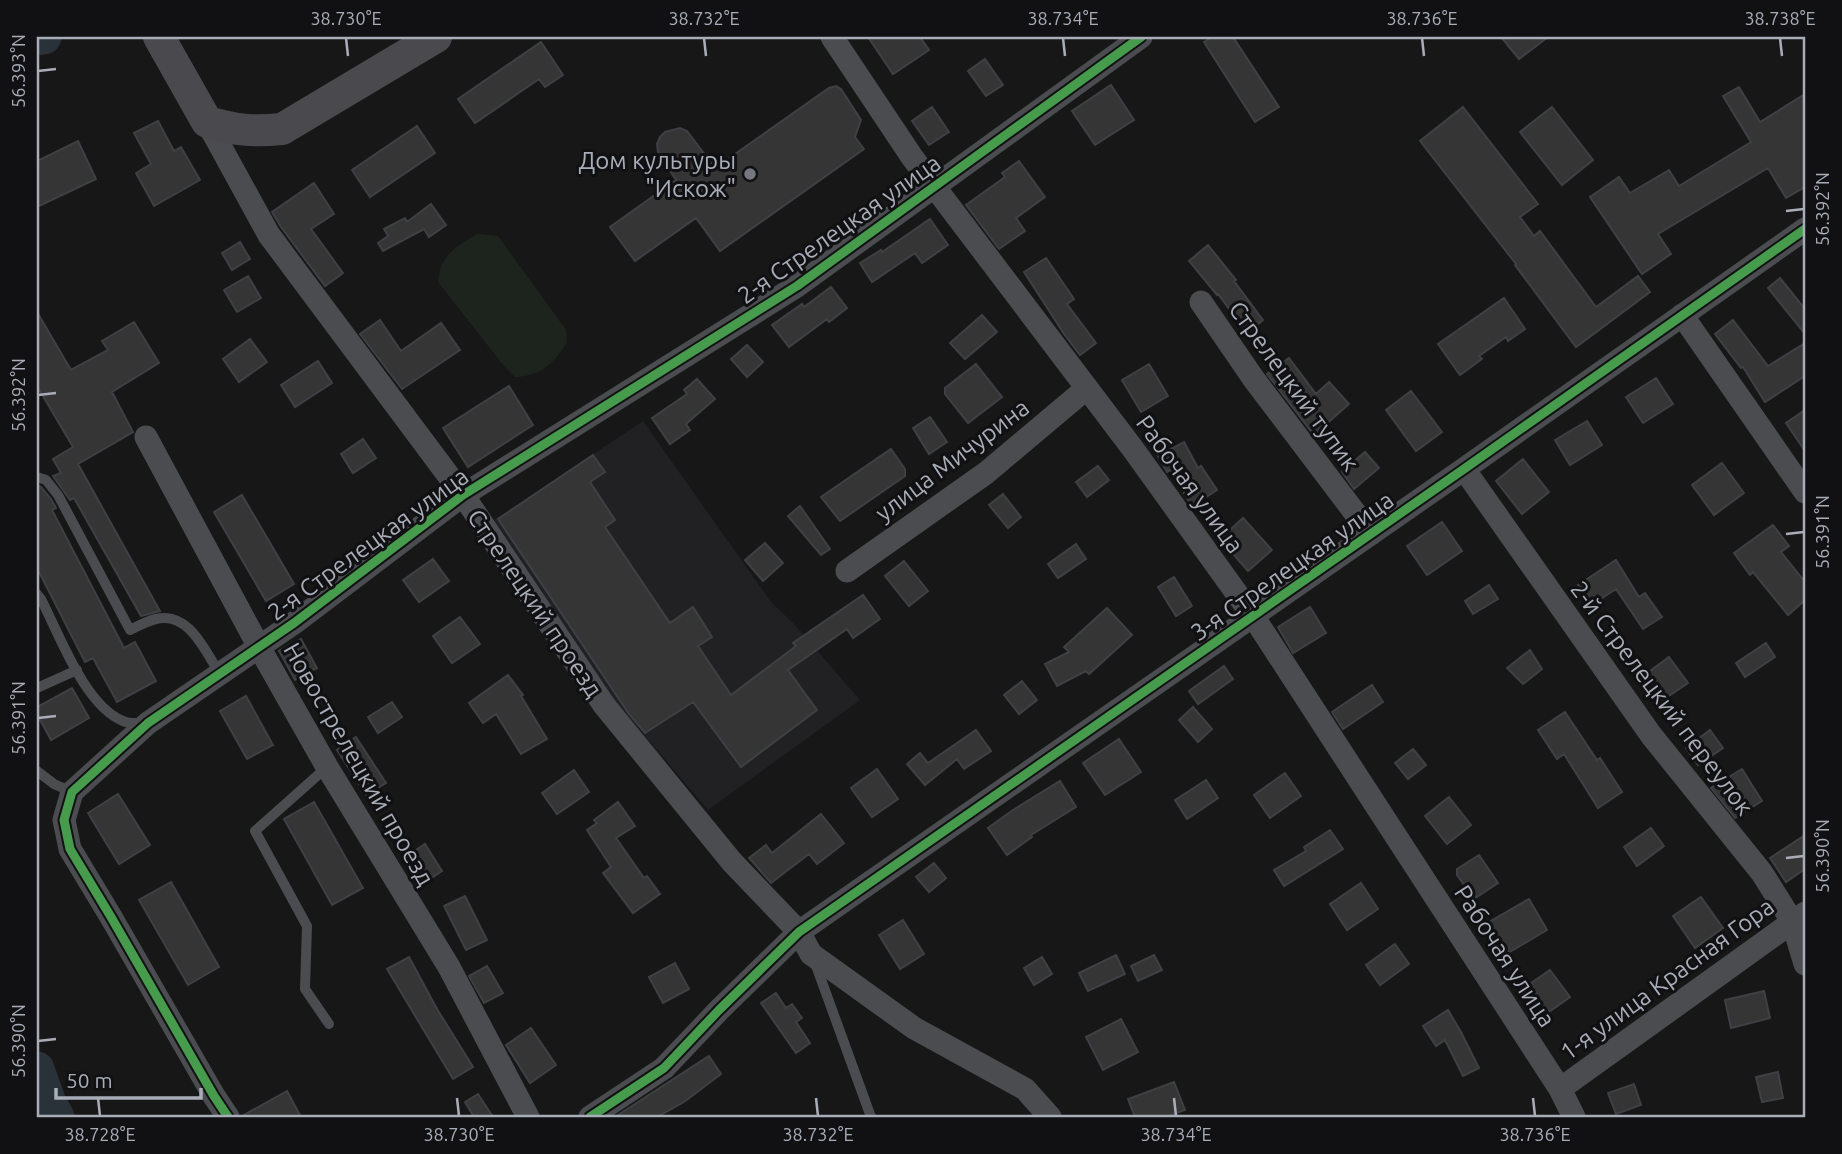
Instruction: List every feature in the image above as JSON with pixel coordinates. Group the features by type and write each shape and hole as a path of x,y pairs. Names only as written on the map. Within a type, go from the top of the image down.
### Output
{"street":[{"name":"Стрелецкий проезд","path":"159,37 269,235 463,495 604,705 732,862 799,932"},
{"path":"207,122 233,130 282,129 436,37"},
{"name":"Рабочая улица","path":"832,37 912,157 1133,449 1253,616 1560,1089 1574,1117"},
{"name":"2-я Стрелецкая улица","path":"72,792 148,723 294,622 463,495 797,286 1141,37"},
{"name":"3-я Стрелецкая улица","path":"590,1117 664,1068 799,932 1805,229"},
{"name":"Стрелецкий тупик","path":"1201,302 1253,379 1371,534"},
{"path":"1682,315 1805,492"},
{"name":"улица Мичурина","path":"847,571 986,473 1087,388"},
{"name":"Новострелецкий проезд","path":"146,437 327,767 449,967 528,1117"},
{"name":"2-й Стрелецкий переулок","path":"1464,469 1651,735 1799,917 1805,964"},
{"path":"72,792 64,820 70,849 228,1117"},
{"name":"1-я улица Красная Гора","path":"1560,1089 1799,917"},
{"path":"799,932 811,954 914,1028 1025,1090 1050,1117"}],"lane":[{"path":"37,477 46,480 58,495 130,630 155,619 170,617 184,623 220,674"},
{"path":"37,594 83,682 102,708 125,722 148,723"},
{"path":"37,688 77,670"},
{"path":"327,767 255,831 307,926 305,989 329,1024"},
{"path":"37,771 54,784 72,792"},
{"path":"811,954 871,1117"}],"shaded area":[{"path":"478,234 498,236 566,330 567,343 551,363 532,374 515,377 438,282 442,265 450,252"},
{"path":"643,421 771,602 793,623 860,700 708,810 609,694 494,520"}],"building":[{"path":"868,37 920,37 929,50 893,74"},
{"path":"1212,37 1233,37 1279,107 1255,122 1204,42"},
{"path":"1501,37 1548,37 1519,59"},
{"path":"541,42 563,75 545,87 539,79 475,123 458,99"},
{"path":"985,59 1003,85 986,96 968,71"},
{"path":"1111,85 1134,120 1095,145 1072,111"},
{"name":"Дом культуры \"Искож\"","path":"836,86 841,89 861,120 855,137 864,149 720,251 696,218 635,261 610,227 676,180 658,152 657,144 665,132 680,128 687,131 715,168 829,88"},
{"path":"1739,87 1760,122 1805,94 1805,187 1786,198 1768,168 1658,234 1671,254 1642,274 1590,197 1619,177 1630,193 1669,170 1679,186 1751,142 1723,96"},
{"path":"932,107 949,132 929,145 912,121"},
{"path":"1463,107 1538,204 1520,217 1534,236 1540,231 1596,307 1638,276 1650,292 1576,347 1516,264 1420,141"},
{"path":"1552,107 1593,160 1562,185 1520,132"},
{"path":"158,121 174,151 181,147 200,180 154,206 136,173 151,164 134,133"},
{"path":"417,126 435,153 370,197 352,170"},
{"path":"78,141 96,179 37,207 37,161"},
{"path":"1019,161 1045,197 1016,218 1025,231 999,249 966,205 1005,177 1002,173"},
{"path":"314,183 334,214 311,229 343,273 325,286 272,212"},
{"path":"431,204 446,225 429,237 424,229 383,251 378,243 388,236 384,229 405,218 407,222"},
{"path":"930,219 948,245 922,263 915,253 872,282 860,263 881,250 882,252"},
{"path":"240,242 250,259 232,270 222,253"},
{"path":"1208,245 1263,320 1247,333 1189,261"},
{"path":"1046,258 1074,299 1067,304 1096,343 1080,355 1024,272"},
{"path":"248,276 261,298 237,312 224,290"},
{"path":"1780,278 1805,309 1805,334 1768,288"},
{"path":"831,287 847,308 789,347 772,325 802,304 804,307"},
{"path":"1504,298 1525,329 1508,341 1506,337 1479,356 1482,359 1460,375 1438,344"},
{"path":"37,312 71,370 108,350 102,341 134,322 159,363 112,392 133,432 78,464 160,611 141,616 74,498 70,500 53,476 61,473 53,459 73,447 37,386"},
{"path":"982,315 997,332 965,359 950,343"},
{"path":"380,320 401,351 441,323 460,350 402,389 360,334"},
{"path":"1733,320 1768,366 1805,343 1805,376 1765,402 1743,367 1741,368 1715,334"},
{"path":"250,339 267,362 239,382 223,359"},
{"path":"747,345 763,362 747,377 731,359"},
{"path":"1289,358 1316,394 1329,382 1349,404 1314,435 1267,374"},
{"path":"318,361 332,383 295,407 281,385"},
{"path":"976,364 1002,397 968,423 945,394 945,388"},
{"path":"1149,364 1168,396 1141,412 1122,380"},
{"path":"1656,378 1673,404 1643,423 1626,397"},
{"path":"697,379 715,399 686,424 690,430 670,444 652,418 687,394 684,390"},
{"path":"509,386 533,425 468,467 443,428"},
{"path":"1411,391 1442,432 1416,451 1386,410"},
{"path":"1805,410 1805,451 1786,423"},
{"path":"930,417 947,442 929,454 913,428"},
{"path":"1587,421 1602,445 1570,465 1555,440"},
{"path":"363,439 376,458 353,473 341,454"},
{"path":"1184,442 1198,468 1201,466 1217,490 1192,506 1158,456"},
{"path":"891,449 905,469 905,476 840,521 821,497"},
{"path":"1365,452 1379,468 1354,489 1342,472"},
{"path":"593,455 605,472 590,482 615,520 605,527 670,623 693,607 712,637 698,646 731,695 796,646 793,643 863,595 880,619 853,638 847,629 788,670 817,710 741,767 693,702 645,733 629,714 498,519"},
{"path":"1523,459 1549,492 1522,514 1496,481"},
{"path":"1722,463 1744,493 1714,515 1692,485"},
{"path":"1098,466 1109,480 1087,497 1076,482"},
{"path":"37,485 56,508 52,510 124,648 135,642 156,681 117,702 93,658 85,662 37,568"},
{"path":"1003,494 1021,517 1008,528 989,505"},
{"path":"242,495 294,584 266,601 214,512"},
{"path":"800,506 830,549 821,555 788,516"},
{"path":"1243,518 1272,550 1248,571 1220,539"},
{"path":"1442,522 1462,551 1427,575 1407,546"},
{"path":"1773,525 1789,546 1781,552 1805,582 1805,600 1788,615 1753,572 1750,575 1734,553"},
{"path":"765,543 783,563 763,581 745,560"},
{"path":"1076,544 1086,559 1058,578 1048,564"},
{"path":"433,559 449,581 419,602 403,580"},
{"path":"1616,560 1639,597 1645,593 1662,617 1643,629 1616,589 1591,605 1578,585"},
{"path":"904,561 928,591 909,606 885,576"},
{"path":"1174,577 1192,606 1176,616 1158,587"},
{"path":"1489,585 1498,599 1473,614 1465,601"},
{"path":"1310,607 1326,633 1293,653 1278,627"},
{"path":"1107,608 1132,635 1089,674 1086,671 1057,686 1045,664 1069,652 1064,647"},
{"path":"460,617 480,644 452,663 433,636"},
{"path":"301,639 317,668 295,680 279,651"},
{"path":"1766,643 1775,657 1745,677 1736,663"},
{"path":"1530,650 1542,669 1523,684 1507,668"},
{"path":"1669,657 1688,683 1660,702 1642,677"},
{"path":"1224,666 1233,679 1198,704 1189,691"},
{"path":"508,675 523,695 521,696 547,739 521,754 496,714 483,723 469,703"},
{"path":"1022,681 1037,700 1019,714 1004,695"},
{"path":"1372,685 1383,702 1343,729 1332,712"},
{"path":"72,688 89,718 51,740 37,714 37,707"},
{"path":"246,696 273,745 247,759 220,711"},
{"path":"392,702 402,717 378,733 368,717"},
{"path":"1193,707 1212,729 1198,742 1179,720"},
{"path":"1565,712 1622,792 1598,808 1564,754 1557,759 1538,730"},
{"path":"976,730 991,751 964,769 957,759 925,785 907,764 920,753 928,763"},
{"path":"1710,730 1723,748 1698,765 1686,748"},
{"path":"356,737 386,783 366,795 337,750"},
{"path":"1119,739 1141,772 1105,795 1083,763"},
{"path":"1413,749 1426,765 1408,779 1395,763"},
{"path":"877,769 898,799 872,817 851,788"},
{"path":"1742,769 1762,801 1735,818 1711,788"},
{"path":"574,770 589,792 557,814 542,793"},
{"path":"1285,773 1301,796 1270,818 1254,795"},
{"path":"1206,780 1218,798 1187,819 1175,800"},
{"path":"1060,781 1076,807 1031,835 1032,837 1007,855 988,828"},
{"path":"118,794 150,845 119,864 88,813"},
{"path":"1449,797 1471,825 1447,844 1425,816"},
{"path":"314,802 363,888 332,905 284,819"},
{"path":"618,802 635,826 616,838 644,878 647,876 660,894 633,913 603,873 611,867 587,830 597,823 594,820"},
{"path":"821,814 844,843 817,864 809,854 771,883 749,858 766,845 772,853"},
{"path":"1651,828 1664,846 1637,866 1624,847"},
{"path":"1330,830 1343,849 1284,886 1274,870 1306,851 1304,847"},
{"path":"1805,835 1805,869 1786,882 1770,858"},
{"path":"425,844 442,871 427,881 410,854"},
{"path":"1479,855 1498,883 1474,899 1457,875 1457,869"},
{"path":"934,863 946,878 929,892 916,877"},
{"path":"171,882 219,967 188,985 139,900"},
{"path":"1361,883 1378,909 1347,930 1330,904"},
{"path":"465,896 487,940 466,950 444,906"},
{"path":"1701,897 1723,928 1695,948 1673,916"},
{"path":"1529,899 1547,930 1508,953 1489,922"},
{"path":"903,920 924,954 900,969 879,935"},
{"path":"1395,944 1409,964 1380,985 1366,965"},
{"path":"1116,955 1125,974 1088,991 1079,973"},
{"path":"1154,955 1162,970 1138,981 1131,966"},
{"path":"409,957 473,1067 453,1079 387,969"},
{"path":"1042,957 1052,974 1034,985 1024,968"},
{"path":"675,963 689,989 663,1003 649,977"},
{"path":"487,966 503,993 484,1003 469,976"},
{"path":"1550,970 1570,997 1546,1014 1527,986"},
{"path":"1764,991 1770,1018 1731,1028 1725,1000"},
{"path":"776,993 786,1008 792,1004 802,1018 796,1022 810,1043 796,1053 761,1003"},
{"path":"1448,1010 1479,1068 1463,1076 1445,1040 1436,1046 1423,1026"},
{"path":"1121,1019 1138,1052 1103,1070 1086,1037"},
{"path":"531,1028 556,1065 530,1083 506,1045"},
{"path":"709,1056 721,1074 684,1102 657,1117 615,1117"},
{"path":"1778,1072 1783,1098 1762,1102 1756,1077"},
{"path":"1174,1082 1185,1110 1165,1117 1135,1117 1128,1099"},
{"path":"1634,1084 1641,1105 1616,1114 1608,1093"},
{"path":"287,1091 301,1117 242,1117 242,1116"},
{"path":"478,1094 493,1117 474,1117 465,1102"}],"waterway":[{"path":"37,38 44,37"},
{"path":"37,1069 57,1117"}],"cycle path":[{"path":"228,1117 70,849 64,820 72,792 148,723 294,623 463,495 797,286 1141,37"},
{"path":"590,1117 664,1068 799,932 1805,229"}],"place":[{"name":"Дом культуры \"Искож\"","path":"750,174"}]}
